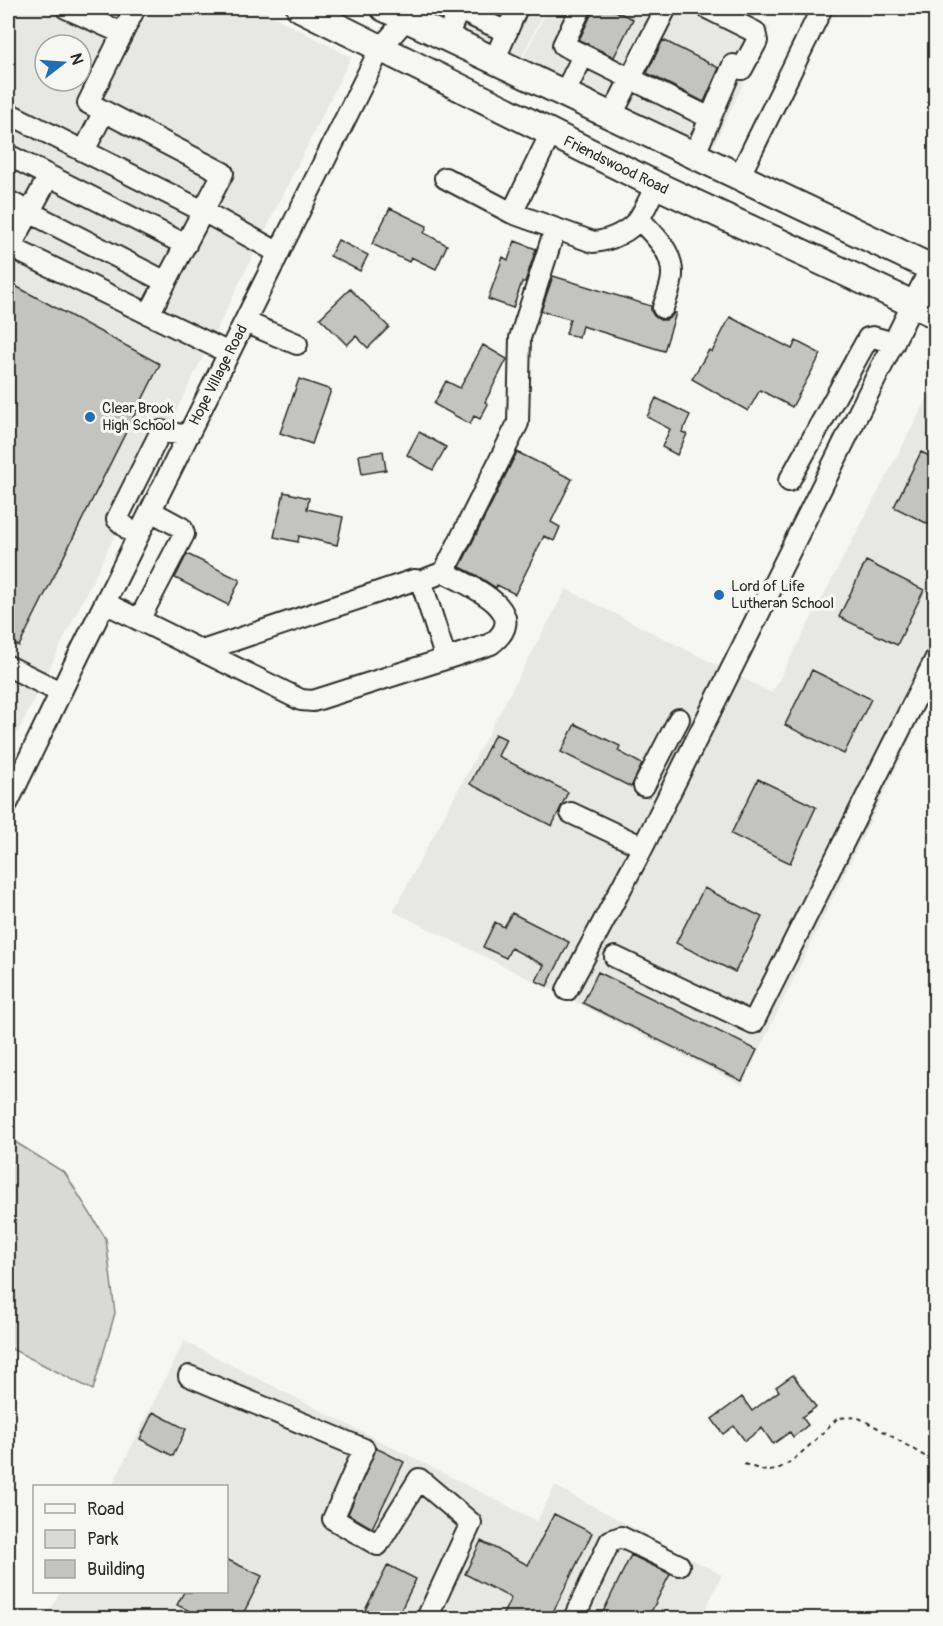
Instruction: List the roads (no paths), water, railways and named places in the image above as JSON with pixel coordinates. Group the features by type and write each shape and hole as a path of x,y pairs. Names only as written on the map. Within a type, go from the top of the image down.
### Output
{"main road":[{"name":"Friendswood Road","path":"300,8 656,185 936,315"},
{"path":"400,11 446,38 933,268"}],"street":[{"path":"66,8 122,33"},
{"path":"135,8 87,103 222,173 149,314"},
{"path":"494,61 517,8"},
{"path":"581,8 563,45 710,118"},
{"path":"611,117 666,8"},
{"path":"694,156 733,65 742,69 757,41 755,32 707,8"},
{"path":"739,177 822,8"},
{"path":"446,38 459,10 507,32"},
{"name":"Hope Village Road","path":"8,797 400,11"},
{"path":"564,94 583,56"},
{"path":"84,151 104,111"},
{"path":"8,113 203,211 279,254"},
{"path":"512,213 551,134"},
{"path":"8,155 186,245"},
{"path":"49,176 9,247 229,353"},
{"path":"445,178 512,213 594,242 606,241 621,234 639,219 656,185"},
{"path":"8,201 166,282"},
{"path":"639,219 664,246 670,263 673,277 663,308"},
{"path":"202,651 444,572 518,423 520,338 555,229"},
{"path":"567,990 643,847 933,268"},
{"path":"245,322 297,344"},
{"path":"789,481 868,338 873,337 894,343"},
{"path":"137,537 117,519 162,431 188,436"},
{"path":"139,620 184,534 182,528 151,511"},
{"path":"105,603 301,700 313,701 491,644 498,639 505,623 504,614 499,605 492,598 444,572"},
{"path":"421,581 443,650 442,660"},
{"path":"615,957 753,1023 936,658"},
{"path":"10,672 60,692"},
{"path":"676,781 649,778 679,719"},
{"path":"571,813 643,847"},
{"path":"189,1376 364,1449 333,1519 378,1545 419,1479 471,1522 427,1618"},
{"path":"574,1618 610,1541 621,1537 679,1565"}],"place":[{"name":"Clear Brook High School","path":"90,417"},
{"name":"Lord of Life Lutheran School","path":"719,595"}]}
